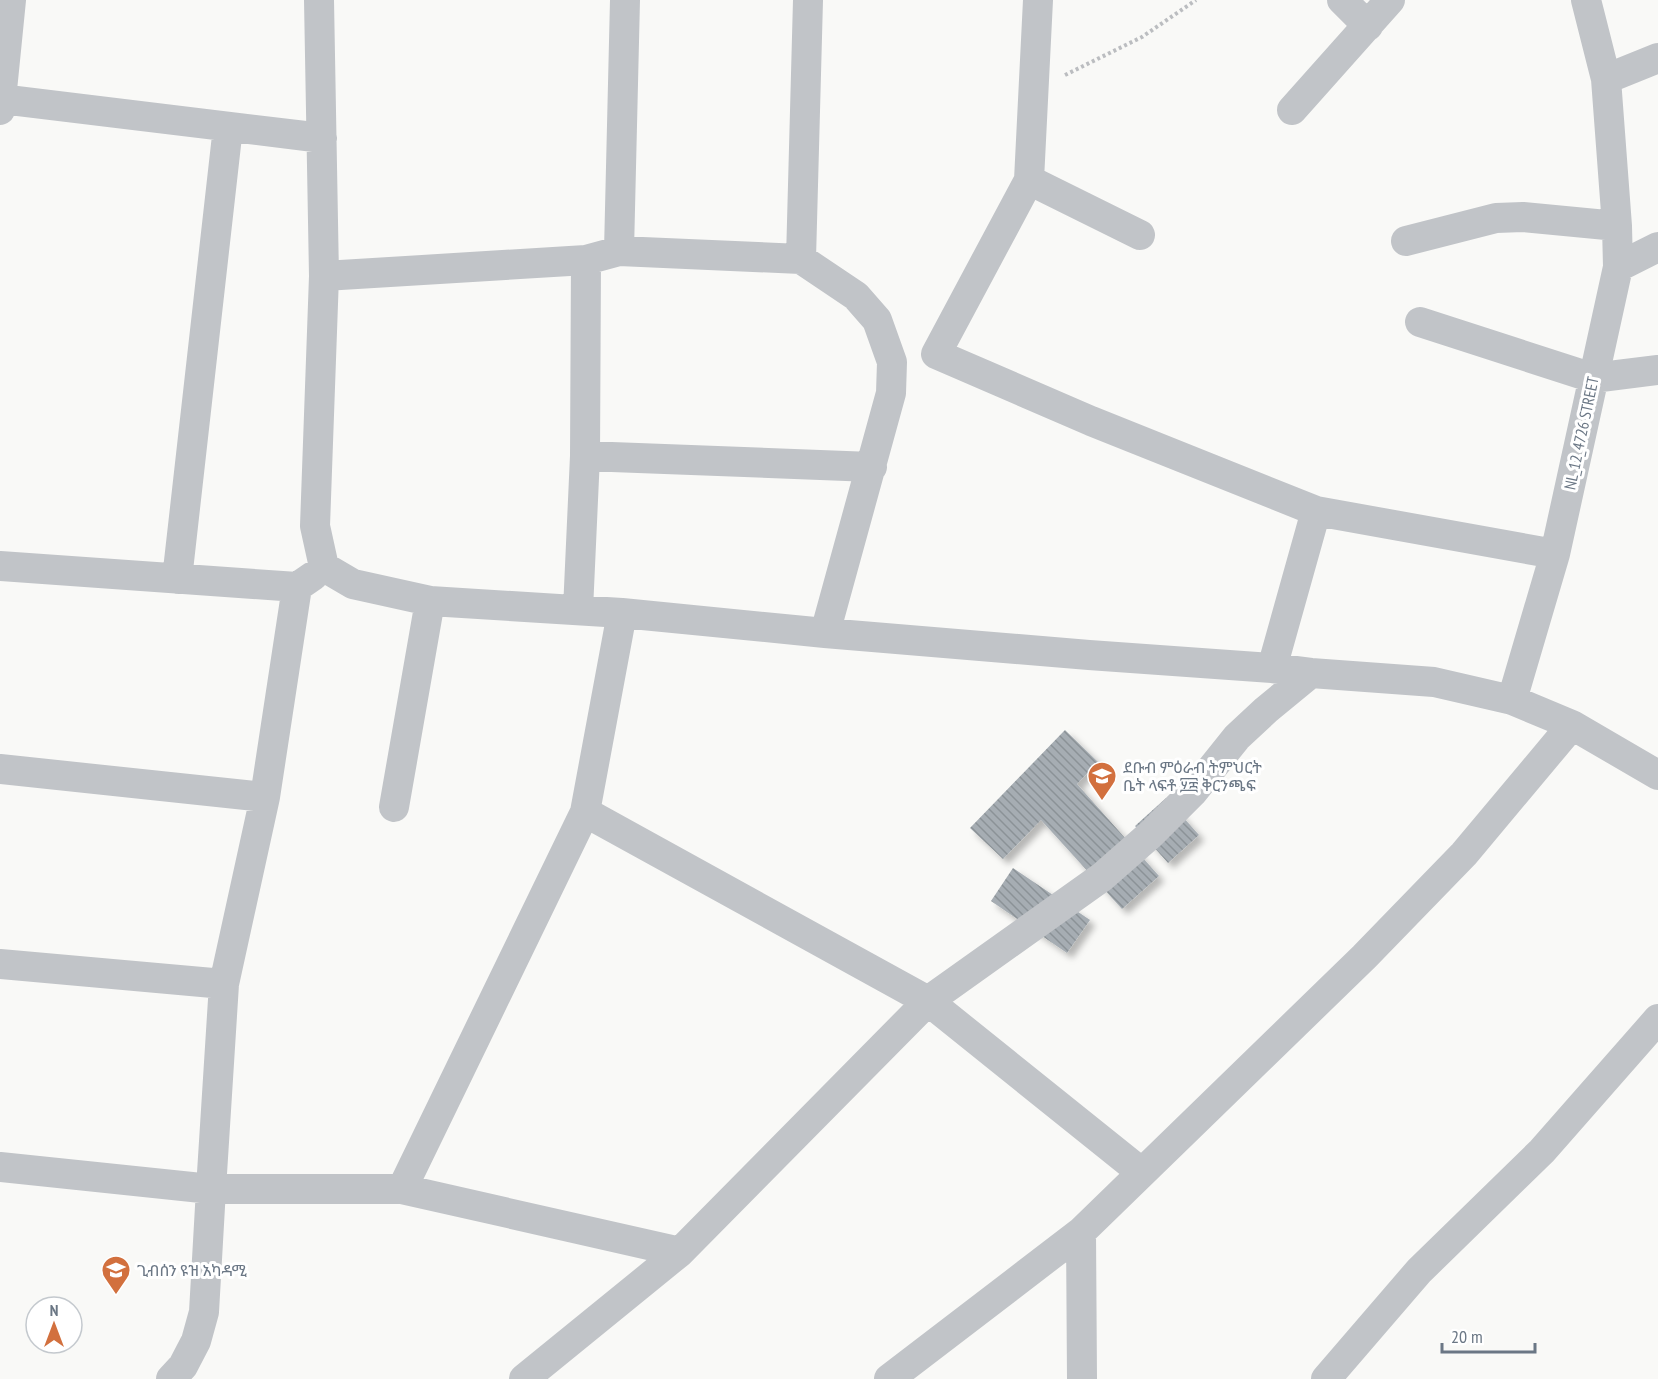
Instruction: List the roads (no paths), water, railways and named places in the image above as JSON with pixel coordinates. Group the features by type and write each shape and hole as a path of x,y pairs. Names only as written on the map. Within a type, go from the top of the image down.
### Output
{"street":[{"path":"11,0 0,103 322,138"},
{"path":"319,0 324,276 315,526 324,567 353,584 430,601 622,613 825,633 1434,682 1512,700 1572,725 1658,775"},
{"path":"619,251 625,0"},
{"path":"801,259 808,0"},
{"path":"936,354 1029,180 1038,0"},
{"path":"1342,0 1368,26"},
{"path":"1292,110 1390,0"},
{"name":"NL_12_4726 STREET","path":"1512,700 1556,554 1618,267 1606,79 1586,0"},
{"path":"1606,79 1658,58"},
{"path":"177,579 228,127"},
{"path":"1029,180 1140,235"},
{"path":"1406,241 1496,218 1523,217 1617,226"},
{"path":"1618,267 1658,248"},
{"path":"324,276 586,260 619,251 801,259 856,296 878,320 892,362 891,393 825,633"},
{"path":"578,610 585,456 586,260"},
{"path":"1420,322 1593,378 1658,370"},
{"path":"892,362 936,354 1091,421 1316,511 1556,554"},
{"path":"585,456 872,467"},
{"path":"1272,668 1316,511"},
{"path":"0,566 297,587 324,567"},
{"path":"171,1379 183,1366 196,1341 204,1312 224,984 266,797 297,587"},
{"path":"394,807 430,601"},
{"path":"402,1189 585,812 622,613"},
{"path":"524,1379 680,1252 928,1001 1102,877 1151,834 1192,793 1237,737 1311,673"},
{"path":"889,1379 1081,1232 1365,957 1464,854 1572,725"},
{"path":"0,769 266,797"},
{"path":"585,812 928,1001 1141,1172"},
{"path":"0,964 224,984"},
{"path":"1326,1379 1419,1271 1542,1151 1658,1019"},
{"path":"0,1167 211,1189 402,1189 680,1252"},
{"path":"1081,1232 1082,1379"}],"place":[{"name":"ደቡብ ምዕራብ ትምህርት ቤት ላፍቶ ፶፰ ቅርንጫፍ","path":"1102,802"},
{"name":"ጊብሰን ዩዝ አካዳሚ","path":"116,1296"}]}
